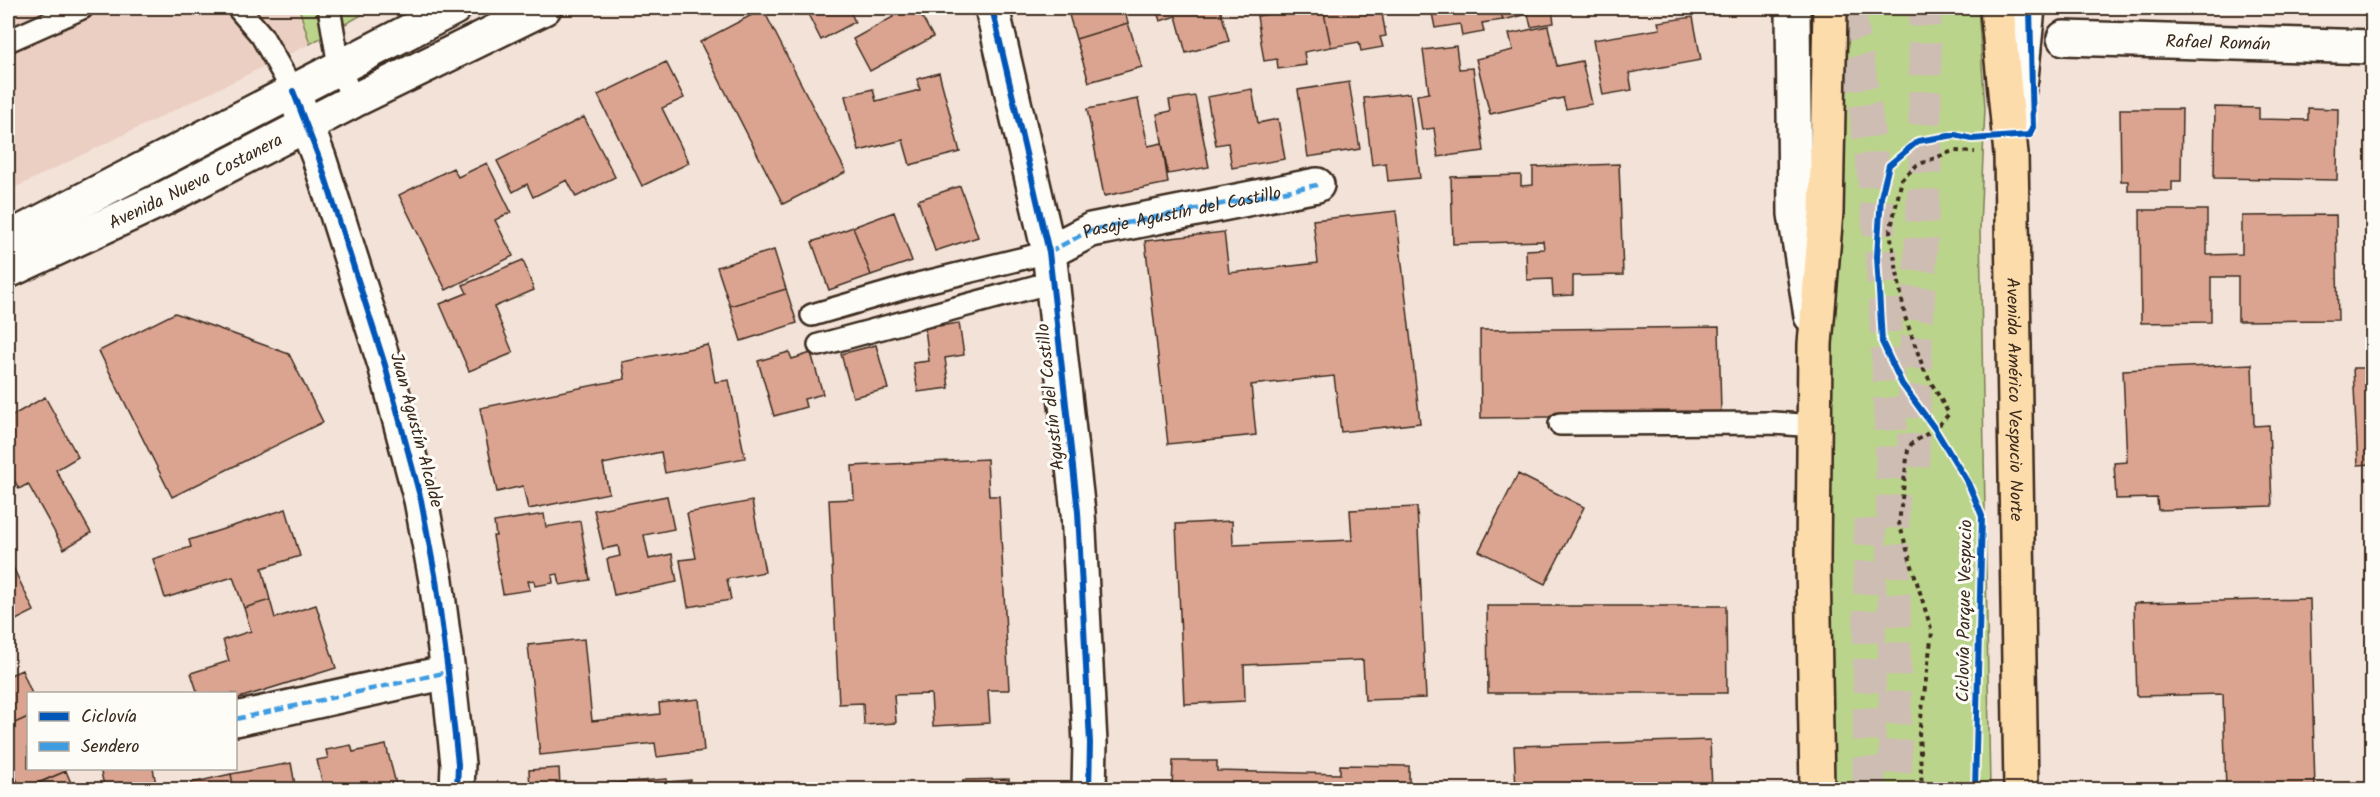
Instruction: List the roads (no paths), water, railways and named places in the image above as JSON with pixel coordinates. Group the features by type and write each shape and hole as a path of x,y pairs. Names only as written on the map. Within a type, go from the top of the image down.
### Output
{"main road":[{"path":"1817,789 1814,561 1815,344 1826,212 1830,8"},
{"name":"Avenida Américo Vespucio Norte","path":"1997,8 2011,146 2021,789"}],"street":[{"name":"Avenida Nueva Costanera","path":"8,239 454,8"},
{"name":"Avenida Nueva Costanera","path":"8,271 163,199 353,101 544,8"},
{"name":"Agustín del Castillo","path":"992,8 1051,267 1078,512 1090,743 1089,789"},
{"path":"1793,8 1795,214 1815,344"},
{"path":"2011,146 2028,8"},
{"name":"Rafael Román","path":"2064,38 2373,47"},
{"name":"Juan Agustín Alcalde","path":"293,90 307,125 385,365 422,500 436,580 448,672 458,764 457,789"},
{"name":"Pasaje Agustín del Castillo","path":"1051,267 1091,230 1317,185"},
{"path":"237,719 448,672"}],"lane":[{"path":"8,41 81,8"},
{"path":"237,8 262,36 293,90"},
{"path":"329,8 339,66 353,101"},
{"path":"812,315 918,284 1051,267"},
{"path":"819,345 1051,267"},
{"path":"1560,424 1774,423 1815,426"}],"tunnel":[{"path":"1848,8 1865,105 1885,300 1893,496 1896,790"},
{"path":"1913,467 1916,344 1925,165 1925,8"},
{"path":"1869,790 1870,519"}]}
